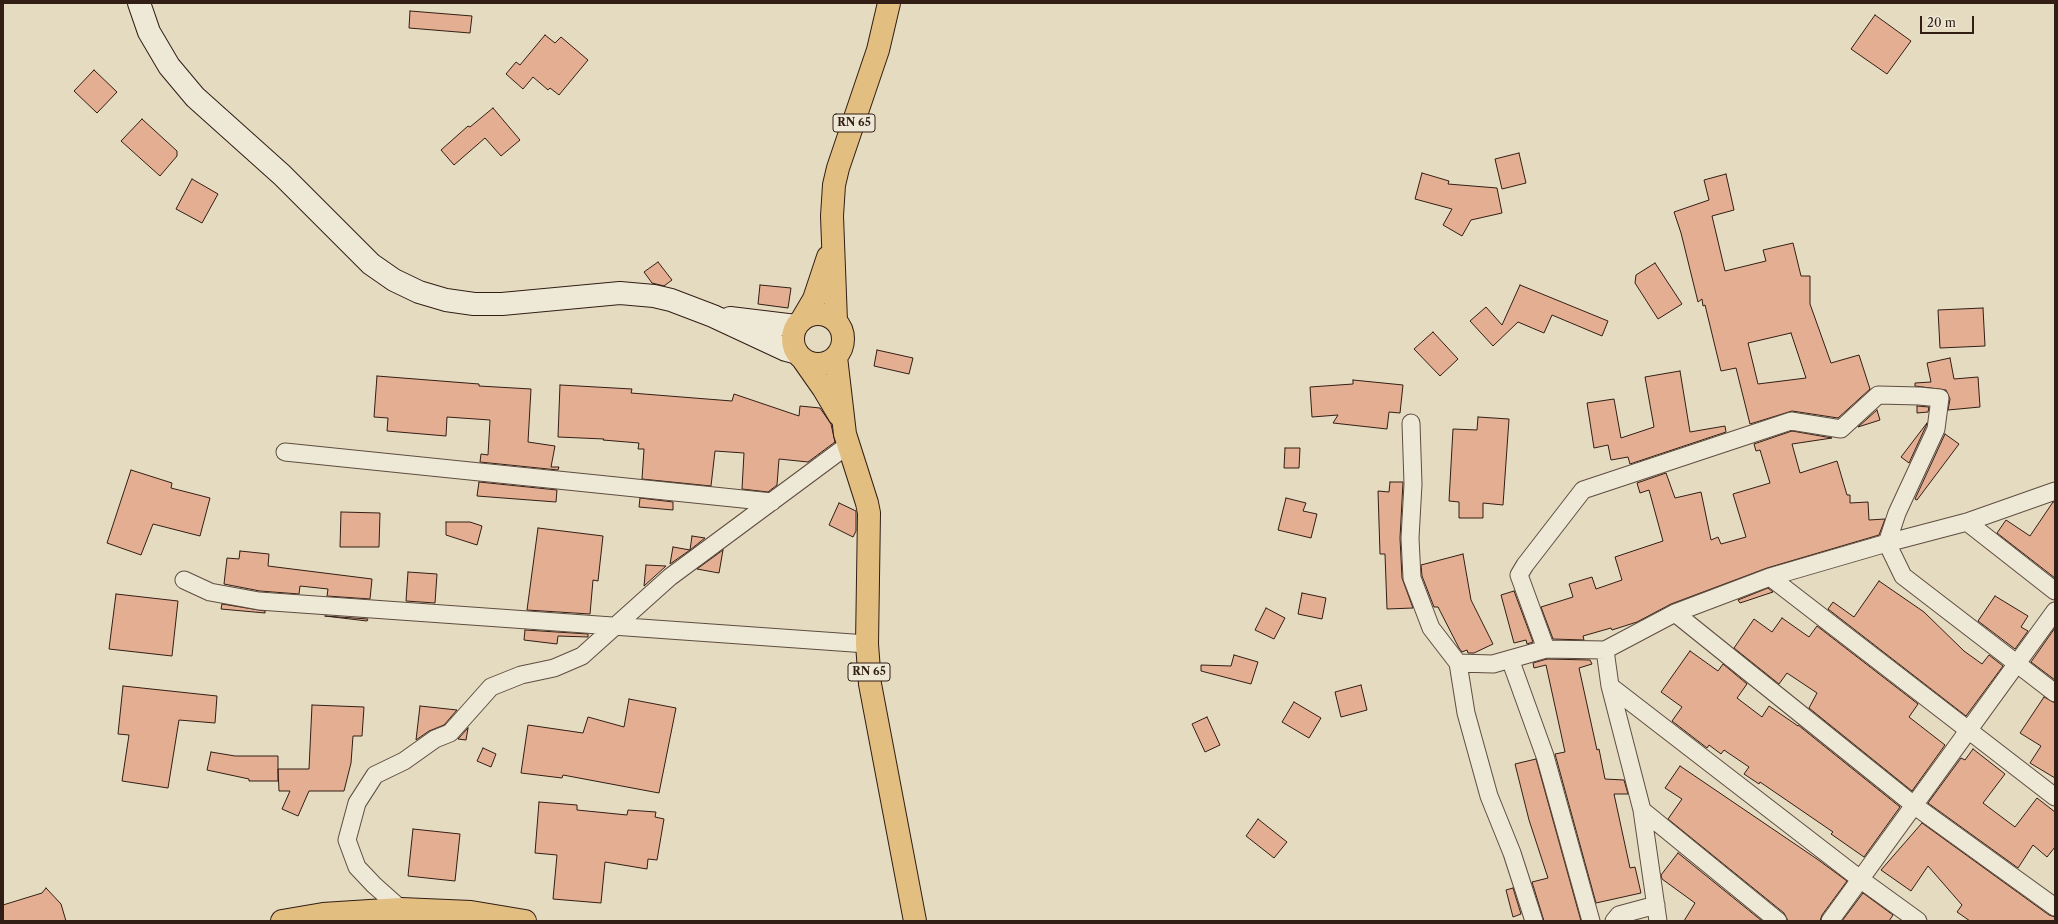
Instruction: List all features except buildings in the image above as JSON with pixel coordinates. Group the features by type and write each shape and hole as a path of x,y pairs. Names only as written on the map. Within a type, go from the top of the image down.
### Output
{"main road":[{"name":"RN 65","path":"889,3 876,57 838,168 834,185 832,216 836,321 841,329 843,339 841,349 836,357 843,423 848,445 864,492 869,513 867,644 870,684 915,921"},
{"name":"RN 65","path":"833,244 814,299 799,323 793,340 800,356 823,388 843,423"},
{"path":"799,323 809,316 818,314 828,316 836,321"},
{"path":"800,356 810,363 819,364 828,362 836,357"},
{"path":"282,921 323,914 401,909 471,912 525,921"}],"street":[{"path":"138,3 149,32 169,66 195,97 282,175 371,264 394,280 426,294 446,300 474,304 502,304 603,294 637,294 671,300 713,316 800,356"},
{"path":"713,316 799,323"},
{"path":"1546,649 1519,576 1525,565 1584,490 1791,421 1841,429 1878,395 1919,396 1940,398 1936,429 1897,512 1887,543 1902,576 2055,694"},
{"path":"1411,423 1413,484 1410,538 1412,578 1431,628 1458,663 1466,713 1489,796 1512,853 1534,921"},
{"path":"401,909 357,867 347,840 357,804 375,775 404,761 435,739 450,734 491,687 521,675 554,668 582,656 612,626 670,577 848,445"},
{"path":"285,452 772,502"},
{"path":"1458,663 1494,664 1546,649 1605,650 1675,613 1770,577 1887,543 1967,522 2055,491"},
{"path":"1967,522 2055,591"},
{"path":"1770,577 2055,797"},
{"path":"184,580 210,592 259,601 867,644"},
{"path":"1830,921 1915,806 1968,729 2055,611"},
{"path":"1675,613 1915,806 2055,907"},
{"path":"1605,650 1610,686 1642,810 1657,913 1619,915 1614,921"},
{"path":"1510,659 1545,756 1591,921"},
{"path":"1610,686 1860,879 1918,921"},
{"path":"1642,810 1778,921"}]}
